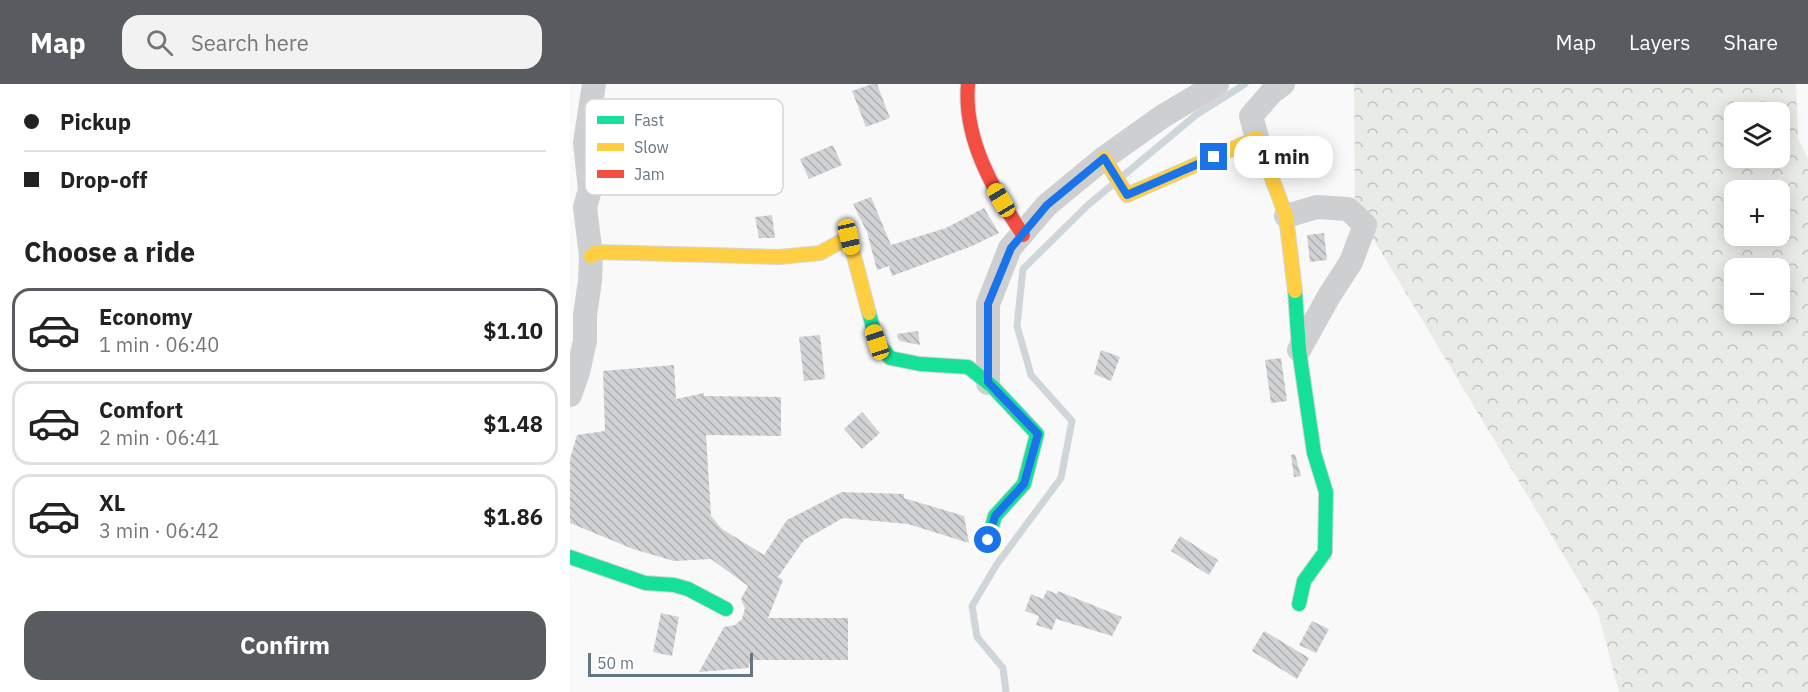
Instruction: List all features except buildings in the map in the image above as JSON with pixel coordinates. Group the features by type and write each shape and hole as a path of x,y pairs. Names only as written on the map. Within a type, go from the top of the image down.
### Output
{"street":[{"path":"592,99 594,84"},
{"path":"968,84 973,131 991,183 1023,235"},
{"path":"988,382 988,304 1011,248 1047,205 1104,158 1163,116 1217,84"},
{"path":"1283,84 1270,93 1251,116 1286,216 1296,298 1299,350 1314,453 1326,492 1325,552 1304,581 1299,604"},
{"path":"1104,158 1127,195 1257,138"},
{"path":"570,395 585,341 585,315 591,256 585,207 589,195"},
{"path":"1286,216 1317,207 1348,208 1365,225 1351,262 1299,350"},
{"path":"591,256 597,252 779,257 820,253 849,237 877,342 890,358 920,364 968,367 988,382 1038,434 1024,484 995,516 988,540"},
{"path":"570,556 645,583 658,586 673,585 696,592 726,609"}],"green space":[{"path":"1354,84 1796,84 1798,139 1808,158 1808,692 1619,692 1598,613 1365,225 1355,203"}],"waterway":[{"path":"1124,175 1196,115 1245,84"},
{"path":"1006,692 1003,668 977,637 972,606 997,564 1061,478 1072,421 1031,375 1017,326 1023,269 1089,204 1111,186"}],"traffic: fast":[{"path":"1295,291 1299,350 1314,453 1326,492 1325,552 1304,581 1299,604"},
{"path":"869,313 877,342 890,358 920,364 968,367 992,386 1037,434 1024,484 995,516 988,540"},
{"path":"570,557 645,583 674,585 688,589 726,609"}],"traffic: slow":[{"path":"1104,158 1127,195 1257,138 1286,216 1295,291"},
{"path":"591,256 597,252 779,257 820,253 849,237 869,313"}],"traffic: jam":[{"path":"968,84 970,125 983,164 1001,201 1023,235"}],"route":[{"path":"988,540 995,516 1024,484 1038,434 988,382 988,304 1011,248 1047,205 1104,158 1127,195 1214,157"}]}
